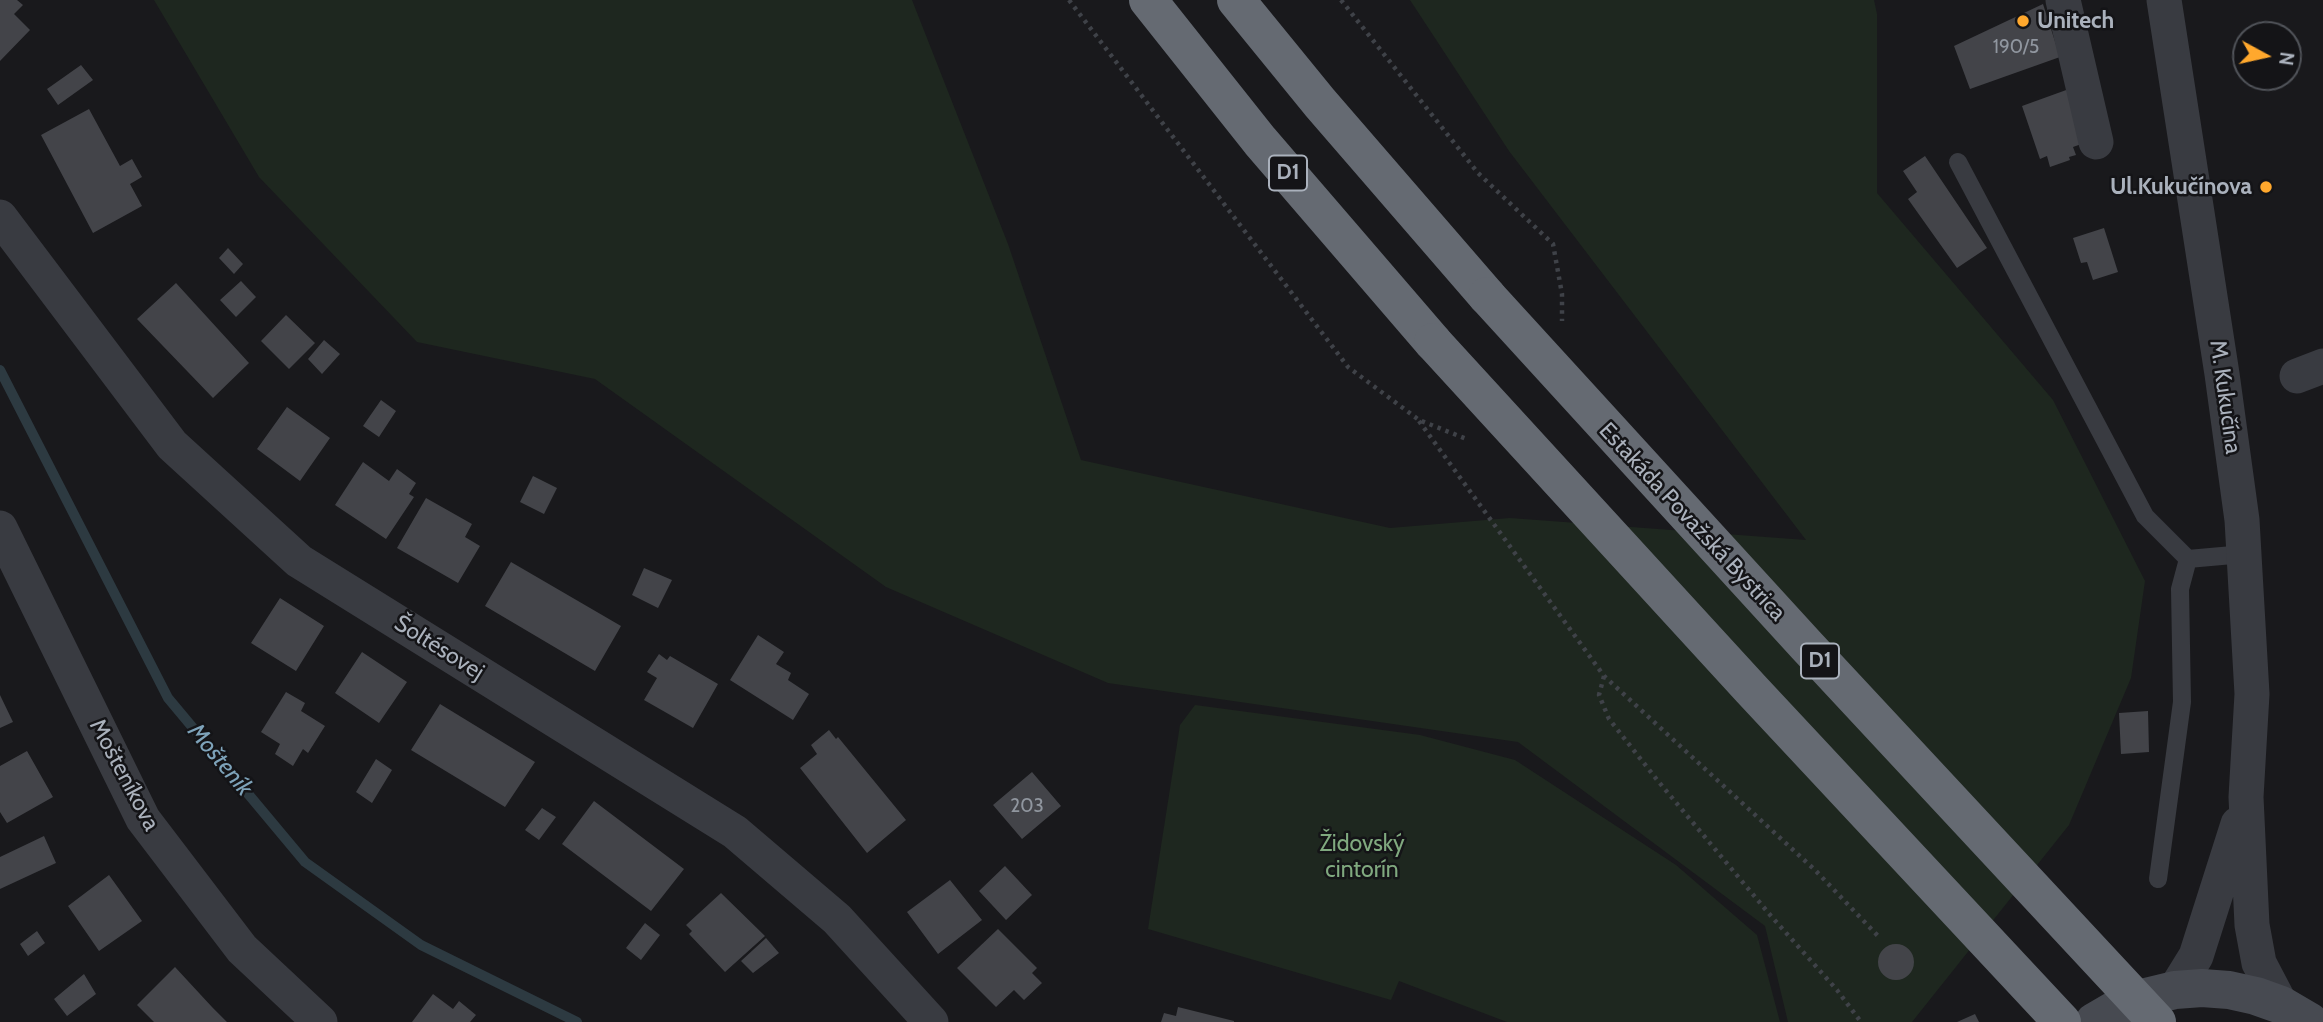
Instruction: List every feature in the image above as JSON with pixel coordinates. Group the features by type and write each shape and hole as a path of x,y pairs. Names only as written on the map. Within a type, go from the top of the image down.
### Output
{"highway":[{"name":"D1","path":"1148,0 1260,141 1433,341 1705,639 2062,1022"},
{"name":"Estakáda Považská Bystrica","path":"1236,0 1320,103 1487,296 1730,563 2166,1006"}],"main road":[{"path":"2094,1022 2118,1008 2146,997 2166,1006 2202,988 2256,996 2295,1014"}],"street":[{"path":"2063,0 2096,142"},
{"name":"M. Kukučína","path":"2164,0 2242,520 2252,694 2246,797 2252,925 2259,963 2295,1014"},
{"name":"Šoltésovej","path":"0,217 172,445 299,561 735,832 837,919 930,1022"},
{"name":"Mošteníkova","path":"0,528 143,819 242,949 320,1022"},
{"name":"M. Kukučína","path":"2166,1006 2196,957 2246,797"}],"lane":[{"path":"1958,162 2145,516 2188,559"},
{"path":"2188,559 2244,554"},
{"path":"2158,878 2182,702 2180,589 2188,559"}],"path":[{"path":"1069,0 1348,367 1419,420 1604,676 1815,870 1878,936"},
{"path":"1341,0 1478,173 1553,244 1562,293 1562,330"},
{"path":"1604,676 1598,695 1609,719 1701,833 1837,990 1861,1022"}],"green space":[{"path":"154,0 912,0 1008,244 1081,460 1390,528 1510,518 1806,540 1509,151 1410,0 1874,0 1877,14 1877,193 2053,400 2145,581 2131,678 2069,825 1912,1022 1788,1022 1765,926 1518,742 1108,683 886,587 595,379 417,342 259,177"},
{"name":"Židovský cintorín","path":"1195,705 1420,735 1515,760 1676,865 1757,935 1780,1022 1507,1022 1399,981 1391,1000 1148,929 1180,725"}],"building":[{"path":"0,0 17,0 23,5 14,14 30,30 0,61"},
{"path":"2043,4 2060,57 1970,89 1954,46"},
{"path":"81,65 93,80 58,105 47,89"},
{"path":"2069,89 2087,142 2073,147 2076,155 2069,157 2070,160 2050,167 2047,156 2040,159 2022,106"},
{"path":"89,109 120,166 132,159 142,177 130,184 142,206 93,233 41,135"},
{"path":"1925,156 1987,248 1957,268 1908,199 1917,192 1903,171"},
{"path":"2104,228 2118,272 2093,280 2087,262 2081,263 2073,238"},
{"path":"228,248 243,264 234,274 219,258"},
{"path":"241,281 256,297 236,317 220,300"},
{"path":"176,283 249,363 213,398 137,319"},
{"path":"286,315 315,343 289,369 261,341"},
{"path":"324,340 340,354 322,374 308,359"},
{"path":"381,400 396,411 379,437 363,426"},
{"path":"287,407 330,438 300,481 257,449"},
{"path":"363,462 389,481 397,469 416,483 409,494 414,497 386,539 335,505"},
{"path":"533,476 557,488 544,514 520,502"},
{"path":"426,498 472,524 465,537 480,546 458,583 397,548"},
{"path":"511,562 621,626 595,671 485,606"},
{"path":"644,568 672,580 658,608 632,595"},
{"path":"280,598 324,626 296,671 251,643"},
{"path":"758,635 784,652 776,664 791,673 788,680 809,694 793,720 730,680"},
{"path":"362,652 407,682 379,723 335,693"},
{"path":"659,654 667,660 670,656 718,684 693,728 644,700 657,678 647,672"},
{"path":"286,692 305,703 301,711 325,726 308,753 303,749 293,766 275,754 280,744 261,732"},
{"path":"0,695 13,722 0,728"},
{"path":"440,704 535,762 505,807 411,750"},
{"path":"2148,711 2149,752 2121,754 2119,713"},
{"path":"829,730 836,739 838,737 906,820 867,853 800,768 817,754 811,745"},
{"path":"27,751 53,797 7,823 0,812 0,766"},
{"path":"376,759 392,770 372,803 356,792"},
{"path":"1032,772 1061,806 1022,839 993,805"},
{"path":"594,801 684,869 651,911 562,844"},
{"path":"542,808 556,817 539,840 525,830"},
{"path":"44,836 56,863 0,889 0,857"},
{"path":"1005,866 1032,895 1006,920 979,891"},
{"path":"109,875 142,921 99,951 68,906"},
{"path":"950,880 982,920 938,954 907,912"},
{"path":"721,893 765,936 725,972 689,934 692,931 686,925"},
{"path":"645,923 660,935 641,960 626,948"},
{"path":"998,929 1037,968 1032,973 1042,983 1024,1000 1014,990 996,1007 957,968"},
{"path":"37,931 45,943 28,956 20,944"},
{"path":"766,938 779,953 753,973 741,961"},
{"path":"1896,944 1908,950 1914,962 1908,974 1896,980 1884,974 1878,962 1884,950"},
{"path":"175,967 227,1022 154,1022 137,1005"},
{"path":"84,974 96,994 67,1016 54,999"},
{"path":"433,994 453,1009 459,1001 476,1015 470,1022 412,1022"},
{"path":"1178,1007 1234,1022 1161,1022 1164,1013 1176,1016"},
{"path":"1975,1014 1979,1022 1957,1022"}],"waterway":[{"name":"Mošteník","path":"0,370 168,698 305,862 421,945 577,1022"}],"place":[{"name":"Unitech","path":"2023,21"},
{"name":"Ul.Kukučínova","path":"2266,187"}]}
